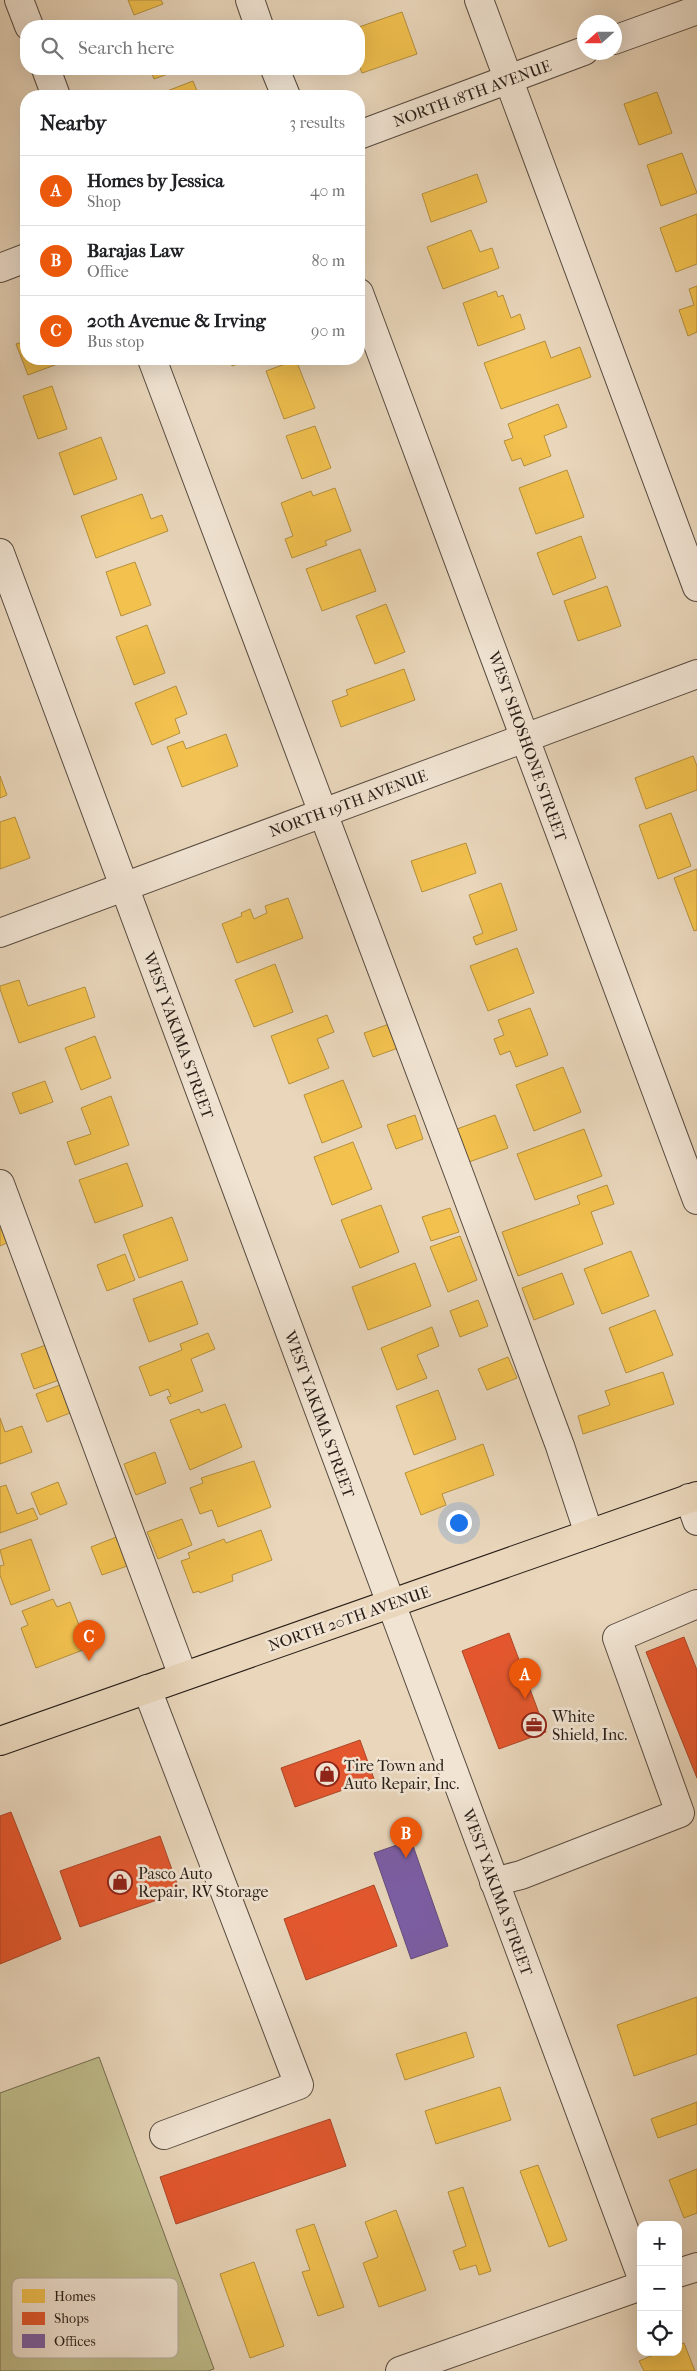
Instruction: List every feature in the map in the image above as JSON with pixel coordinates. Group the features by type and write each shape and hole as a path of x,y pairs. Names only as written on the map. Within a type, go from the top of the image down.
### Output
{"main road":[{"name":"NORTH 20TH AVENUE","path":"0,1741 589,1534 694,1505"}],"street":[{"path":"19,0 27,20"},
{"path":"250,0 258,20"},
{"path":"478,0 697,587"},
{"path":"622,37 697,10"},
{"name":"NORTH 18TH AVENUE","path":"365,133 577,54"},
{"path":"48,75 54,90"},
{"path":"277,75 284,90"},
{"path":"0,268 20,260"},
{"name":"WEST SHOSHONE STREET","path":"365,309 697,1200"},
{"path":"154,365 459,1174 560,1446 589,1534"},
{"name":"WEST YAKIMA STREET","path":"0,553 638,2266"},
{"name":"NORTH 19TH AVENUE","path":"0,933 697,674"},
{"path":"0,1184 183,1676"},
{"path":"494,1882 521,1875 688,1814 617,1638 697,1604"},
{"path":"147,1689 299,2085 164,2135"},
{"path":"682,2272 697,2267"},
{"path":"400,2371 637,2287"}],"shaded area":[{"path":"99,2057 214,2369 208,2371 0,2371 0,2093"}],"building: Homes":[{"path":"128,0 161,0 163,4 134,15"},
{"path":"402,12 417,54 365,72 365,25"},
{"path":"152,75 165,75 154,79"},
{"path":"193,81 197,90 170,90"},
{"path":"657,92 672,133 639,145 624,104"},
{"path":"682,153 697,193 661,206 647,165"},
{"path":"477,174 487,202 431,222 422,194"},
{"path":"697,214 697,264 676,272 660,228"},
{"path":"471,230 480,252 492,248 499,268 443,289 427,247"},
{"path":"697,286 697,332 688,336 679,310 694,305 689,289"},
{"path":"496,291 498,297 503,295 511,318 520,314 525,329 478,346 463,303"},
{"path":"545,341 551,358 580,347 591,377 501,409 484,363"},
{"path":"20,343 20,354 16,344"},
{"path":"24,365 55,365 28,375"},
{"path":"282,365 298,365 315,408 284,419 266,371"},
{"path":"52,386 67,429 38,439 23,396"},
{"path":"558,404 567,427 544,436 551,456 524,466 521,458 512,461 504,441 513,438 508,424"},
{"path":"315,426 331,468 302,479 286,436"},
{"path":"101,437 117,479 74,495 59,453"},
{"path":"567,470 584,517 536,534 519,488"},
{"path":"335,488 351,531 325,541 327,545 292,558 285,539 293,536 281,503 311,491 313,496"},
{"path":"142,494 151,519 162,515 168,531 96,558 81,516"},
{"path":"581,536 596,578 553,595 537,553"},
{"path":"360,549 376,591 322,611 306,569"},
{"path":"135,562 151,605 121,616 106,572"},
{"path":"607,586 621,626 578,641 564,601"},
{"path":"386,604 405,652 375,664 356,616"},
{"path":"147,625 165,673 134,685 116,637"},
{"path":"404,669 415,700 341,727 332,701 348,695 346,690"},
{"path":"176,686 187,714 175,719 180,733 152,745 135,703"},
{"path":"226,734 238,766 182,787 167,747 183,741 186,749"},
{"path":"693,756 697,766 697,790 646,809 635,778"},
{"path":"0,776 7,795 0,798"},
{"path":"671,813 691,866 658,879 639,825"},
{"path":"15,817 30,858 0,869 0,822"},
{"path":"466,843 476,873 422,892 411,861"},
{"path":"697,869 697,930 694,931 674,878"},
{"path":"501,883 517,930 476,945 473,937 483,933 469,895"},
{"path":"288,898 303,938 237,963 222,924 242,916 241,913 250,909 254,919 267,913 265,906"},
{"path":"517,948 534,993 488,1011 470,966"},
{"path":"275,964 293,1012 254,1027 235,980"},
{"path":"19,980 28,1006 85,987 95,1017 19,1043 0,986"},
{"path":"530,1008 548,1055 516,1067 510,1051 500,1055 494,1039 504,1035 498,1020"},
{"path":"327,1015 334,1032 317,1039 329,1068 289,1084 271,1036"},
{"path":"392,1023 401,1047 373,1057 364,1033"},
{"path":"95,1036 111,1078 81,1090 65,1048"},
{"path":"563,1067 581,1112 534,1131 516,1085"},
{"path":"343,1080 362,1127 322,1143 304,1095"},
{"path":"45,1081 53,1102 20,1114 12,1093"},
{"path":"111,1096 129,1145 75,1165 67,1142 91,1134 81,1108"},
{"path":"415,1115 423,1139 396,1149 387,1125"},
{"path":"495,1115 508,1148 469,1162 457,1129"},
{"path":"584,1129 602,1176 535,1200 517,1154"},
{"path":"353,1142 372,1189 332,1205 314,1157"},
{"path":"127,1163 143,1206 95,1223 79,1180"},
{"path":"607,1185 614,1204 591,1212 603,1244 518,1276 502,1232 580,1204 577,1196"},
{"path":"381,1205 399,1252 360,1268 341,1220"},
{"path":"450,1208 459,1232 431,1241 422,1217"},
{"path":"172,1217 188,1260 139,1278 123,1235"},
{"path":"0,1218 9,1242 0,1246"},
{"path":"460,1236 477,1280 448,1292 430,1247"},
{"path":"631,1251 649,1296 602,1314 584,1269"},
{"path":"125,1254 135,1280 107,1291 97,1265"},
{"path":"415,1263 431,1306 368,1330 352,1287"},
{"path":"562,1273 574,1304 534,1320 522,1288"},
{"path":"182,1281 198,1324 149,1342 133,1299"},
{"path":"478,1300 488,1326 460,1337 450,1311"},
{"path":"655,1310 673,1355 626,1373 609,1328"},
{"path":"432,1327 439,1346 417,1355 427,1378 397,1390 381,1348"},
{"path":"208,1333 215,1349 191,1359 203,1391 170,1404 167,1397 171,1396 168,1389 150,1396 139,1367 182,1350 180,1344"},
{"path":"46,1345 59,1380 34,1389 21,1354"},
{"path":"508,1357 517,1378 487,1390 478,1369"},
{"path":"663,1372 674,1404 583,1434 578,1416 610,1405 605,1391"},
{"path":"60,1385 70,1413 47,1422 36,1394"},
{"path":"438,1390 456,1439 414,1455 396,1406"},
{"path":"225,1404 242,1447 190,1470 170,1420 199,1409 201,1413"},
{"path":"0,1418 5,1432 22,1426 32,1452 0,1464"},
{"path":"483,1444 494,1475 442,1494 446,1505 421,1515 405,1473"},
{"path":"155,1452 166,1483 136,1495 124,1464"},
{"path":"254,1461 271,1507 218,1527 212,1510 200,1514 190,1488 203,1483 201,1478"},
{"path":"58,1482 67,1504 40,1515 31,1493"},
{"path":"6,1485 17,1514 33,1508 38,1519 0,1533 0,1487"},
{"path":"182,1519 192,1545 158,1559 147,1532"},
{"path":"261,1530 272,1560 232,1575 233,1581 200,1593 199,1591 193,1593 181,1561 190,1558 188,1553 224,1539 226,1543"},
{"path":"119,1536 130,1565 102,1575 91,1547"},
{"path":"31,1539 50,1590 11,1605 0,1575 0,1566 4,1565 0,1550"},
{"path":"53,1599 57,1607 70,1602 88,1648 36,1668 21,1628 28,1625 22,1611"},
{"path":"697,1997 697,2054 634,2076 617,2025"},
{"path":"466,2032 474,2057 405,2080 396,2054"},
{"path":"500,2087 511,2120 436,2144 425,2111"},
{"path":"697,2102 697,2124 658,2138 651,2119"},
{"path":"538,2165 567,2240 549,2247 520,2171"},
{"path":"697,2169 697,2213 684,2218 669,2180"},
{"path":"463,2187 491,2271 479,2275 476,2265 460,2270 453,2251 466,2246 448,2192"},
{"path":"396,2210 426,2290 379,2307 363,2263 378,2257 365,2222"},
{"path":"314,2224 344,2307 318,2316 302,2272 310,2270 296,2230"},
{"path":"254,2262 284,2346 250,2358 220,2274"},
{"path":"684,2343 695,2371 644,2371 639,2361 651,2356 682,2356 682,2344"}],"building: Shops":[{"path":"509,1633 546,1732 499,1749 462,1651"},
{"path":"684,1637 697,1670 697,1778 646,1652"},
{"name":"Tire Town and Auto Repair, Inc.","path":"360,1740 374,1779 295,1807 281,1768"},
{"path":"11,1812 61,1939 0,1964 0,1816"},
{"name":"Pasco Auto Repair, RV Storage","path":"160,1836 180,1892 80,1927 60,1871"},
{"path":"374,1885 397,1946 306,1980 284,1919"},
{"path":"330,2119 346,2166 176,2224 160,2177"}],"building: Offices":[{"path":"411,1840 448,1946 411,1959 374,1853"}],"place":[{"name":"20th Avenue & Irving","path":"89,1661"},
{"name":"Homes by Jessica","path":"525,1699"},
{"name":"White Shield, Inc.","path":"534,1725"},
{"name":"Tire Town and Auto Repair, Inc.","path":"327,1774"},
{"name":"Barajas Law","path":"406,1858"},
{"name":"Pasco Auto Repair, RV Storage","path":"120,1882"}]}
